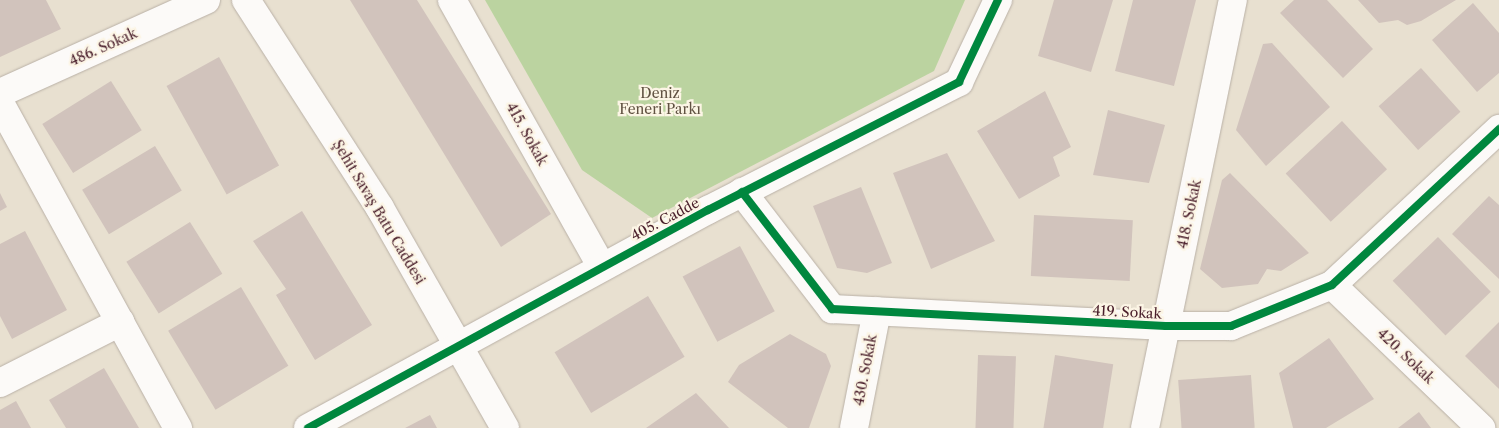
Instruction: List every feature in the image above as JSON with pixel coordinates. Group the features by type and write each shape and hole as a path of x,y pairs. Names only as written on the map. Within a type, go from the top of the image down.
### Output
{"street":[{"name":"486. Sokak","path":"0,93 206,0"},
{"name":"Şehit Savaş Batu Caddesi","path":"246,0 380,208 505,428"},
{"name":"415. Sokak","path":"452,0 602,267"},
{"name":"405. Cadde","path":"308,428 457,345 742,192 959,82 998,0"},
{"name":"418. Sokak","path":"1145,428 1233,0"},
{"path":"0,103 178,428"},
{"name":"419. Sokak","path":"742,192 832,309 1166,326 1231,326 1332,285 1499,130"},
{"name":"420. Sokak","path":"1332,285 1481,428"},
{"name":"430. Sokak","path":"854,428 877,311"},
{"path":"0,383 120,322"}],"green space":[{"name":"Deniz Feneri Parkı","path":"485,0 965,0 934,71 652,218 582,170"}],"building":[{"path":"0,0 46,0 61,29 0,57"},
{"path":"350,0 417,0 551,214 501,247"},
{"path":"1054,0 1113,0 1091,72 1038,56"},
{"path":"1133,0 1196,0 1174,86 1115,71"},
{"path":"1294,0 1327,0 1373,49 1343,78 1280,13"},
{"path":"1358,0 1456,0 1421,21 1407,25 1398,20 1379,23"},
{"path":"1473,3 1499,33 1499,73 1477,92 1432,40"},
{"path":"1272,43 1330,107 1266,166 1236,130 1263,44"},
{"path":"219,57 279,165 227,195 167,86"},
{"path":"1421,68 1460,112 1418,150 1379,106"},
{"path":"111,81 142,130 73,173 42,124"},
{"path":"1045,91 1071,147 1053,157 1060,176 1019,199 977,131"},
{"path":"1108,110 1165,125 1149,183 1093,175"},
{"path":"1342,121 1387,169 1331,222 1286,174"},
{"path":"155,146 182,191 109,234 82,190"},
{"path":"947,153 995,241 931,269 893,173"},
{"path":"1230,173 1309,253 1281,271 1267,269 1258,284 1222,288 1200,269 1222,180"},
{"path":"861,187 892,263 867,273 837,268 813,206"},
{"path":"0,193 7,207 0,211"},
{"path":"1489,196 1499,205 1499,279 1452,234"},
{"path":"302,211 372,325 315,360 276,295 286,289 253,241"},
{"path":"1034,215 1133,220 1130,281 1031,276"},
{"path":"190,222 222,274 159,313 126,262"},
{"path":"25,231 67,310 12,339 0,316 0,244"},
{"path":"1438,237 1491,292 1445,335 1393,281"},
{"path":"740,246 775,311 717,342 683,277"},
{"path":"241,287 288,366 216,410 168,331"},
{"path":"648,296 685,357 591,413 555,352"},
{"path":"1499,322 1499,389 1465,356"},
{"path":"790,334 826,354 831,366 809,428 788,428 728,382 739,365"},
{"path":"1329,338 1374,399 1326,428 1293,428 1279,373"},
{"path":"978,355 1016,356 1013,428 975,428"},
{"path":"1055,355 1113,364 1103,428 1043,428"},
{"path":"104,368 139,428 66,428 49,400"},
{"path":"1251,375 1255,428 1182,428 1178,380"},
{"path":"696,393 729,428 646,428"},
{"path":"16,401 31,428 0,428 0,410"},
{"path":"1419,412 1431,428 1398,428"},
{"path":"430,415 437,428 405,428"}],"cycle path":[{"path":"308,428 708,210 959,82 998,0"},
{"path":"742,192 832,309 1166,326 1231,326 1332,285 1499,129"}]}
